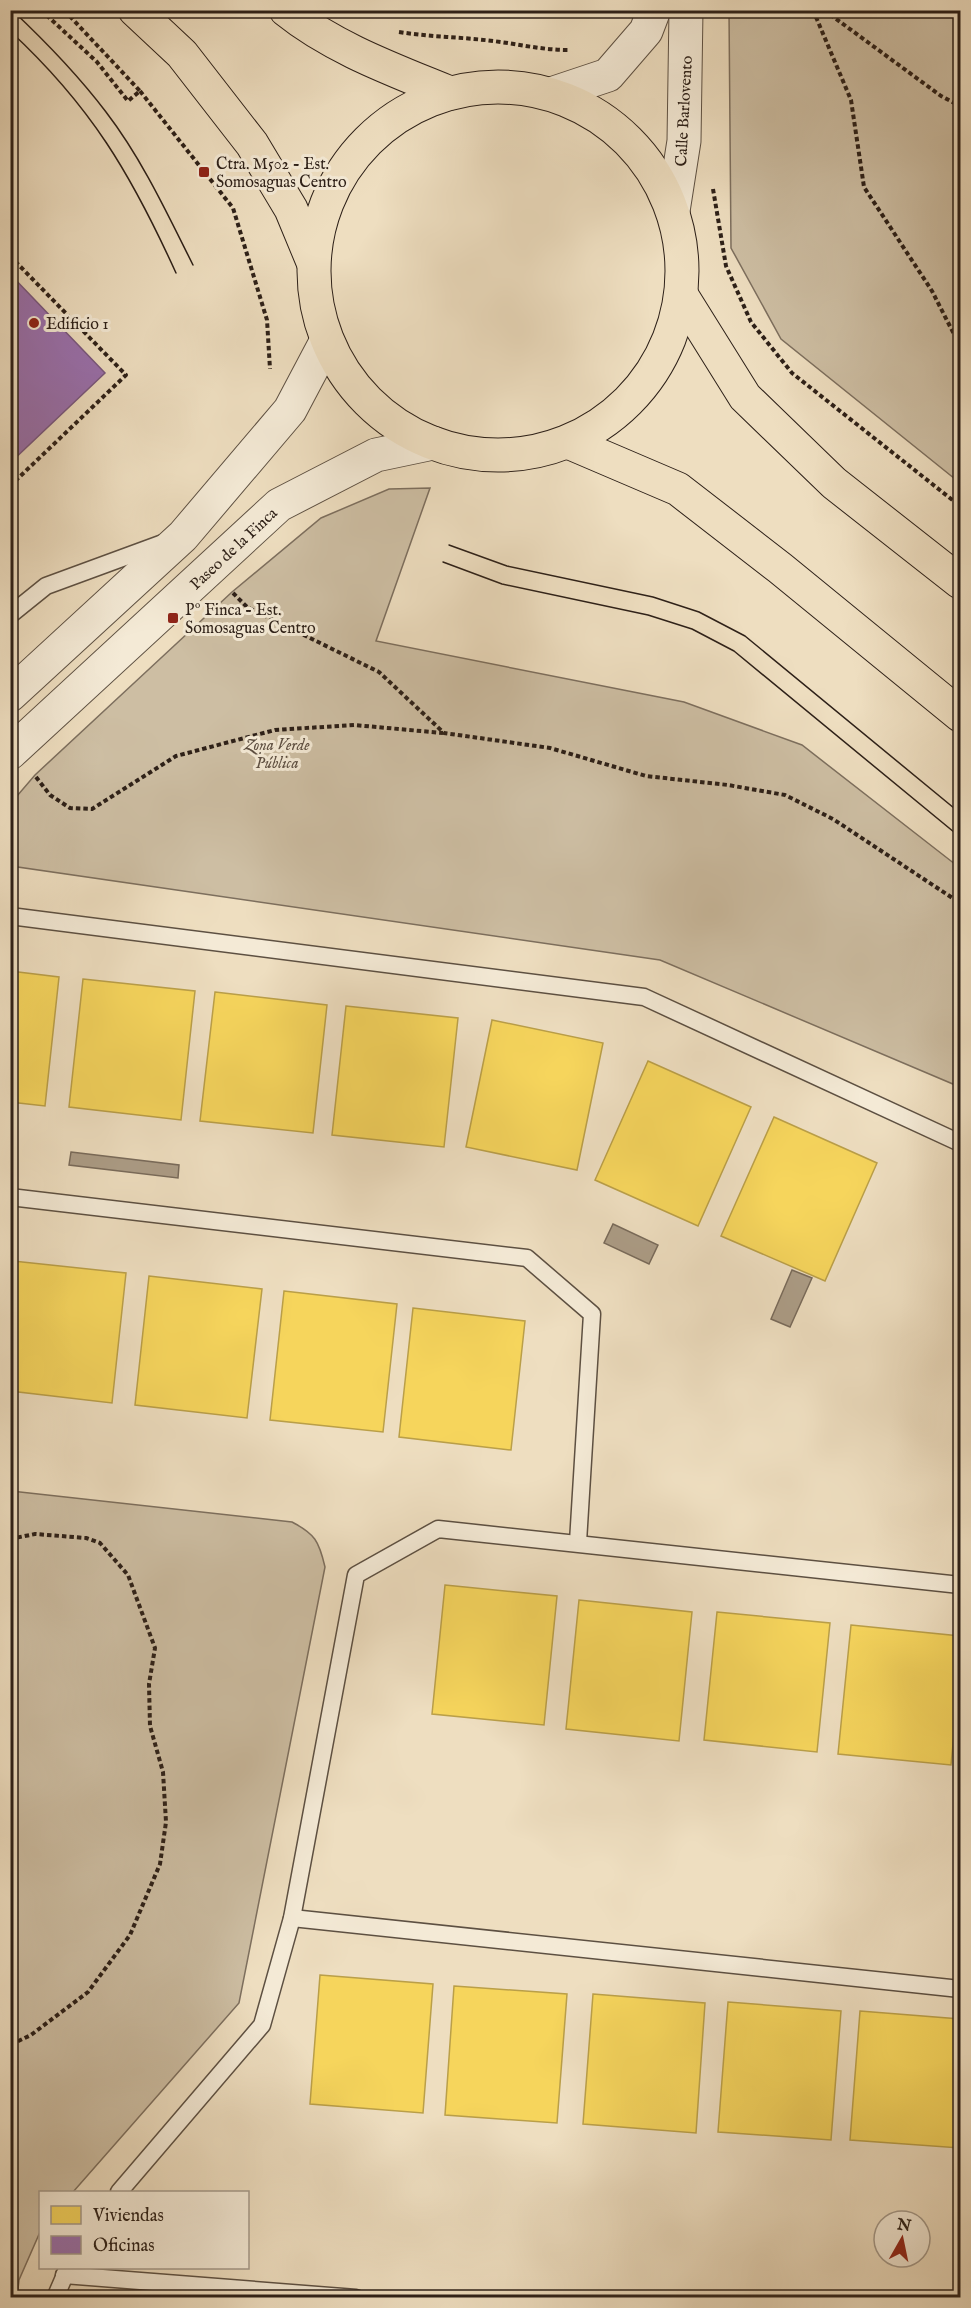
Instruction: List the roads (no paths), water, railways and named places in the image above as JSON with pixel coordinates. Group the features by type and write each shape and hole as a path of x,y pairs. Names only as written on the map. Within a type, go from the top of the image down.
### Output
{"highway":[{"path":"135,10 182,54 252,144 291,209 314,262"},
{"path":"286,10 303,24 392,69 450,93"},
{"path":"500,86 551,94 604,119 646,159 673,211 682,253 682,296 669,342 644,384 610,417 568,442 524,453 478,454 433,443 389,419 352,384 327,339 316,302 314,262 325,205 354,155 396,116 450,93 500,86"},
{"path":"682,296 745,397 834,483 960,582"},
{"path":"568,442 678,489 960,713"}],"street":[{"path":"551,94 608,75 646,31 654,10"},
{"name":"Calle Barlovento","path":"673,211 684,141 686,10"},
{"path":"10,695 183,536 290,410 327,339"},
{"name":"Paseo de la Finca","path":"12,752 279,505 376,455 433,443"}],"lane":[{"path":"10,615 46,586 183,536"},
{"path":"10,916 644,998 960,1143"},
{"path":"10,1197 527,1258 592,1314 578,1542"},
{"path":"121,2191 262,2025 292,1918 356,1575 438,1528 960,1585"},
{"path":"292,1918 960,1989"},
{"path":"55,2298 66,2271 356,2298"}],"tram line":[{"path":"12,10 73,72 119,130 153,187 193,265"},
{"path":"10,31 64,87 106,143 142,204 176,273"},
{"path":"449,545 507,566 653,597 699,612 745,636 960,813"},
{"path":"443,562 502,584 648,615 692,629 734,651 960,837"}],"place":[{"name":"Ctra. M502 - Est. Somosaguas Centro","path":"204,172"},
{"name":"Edificio 1","path":"34,323"},
{"name":"Pº Finca - Est. Somosaguas Centro","path":"173,618"}],"park label":[{"name":"Zona Verde Pública","path":"277,753"}]}
